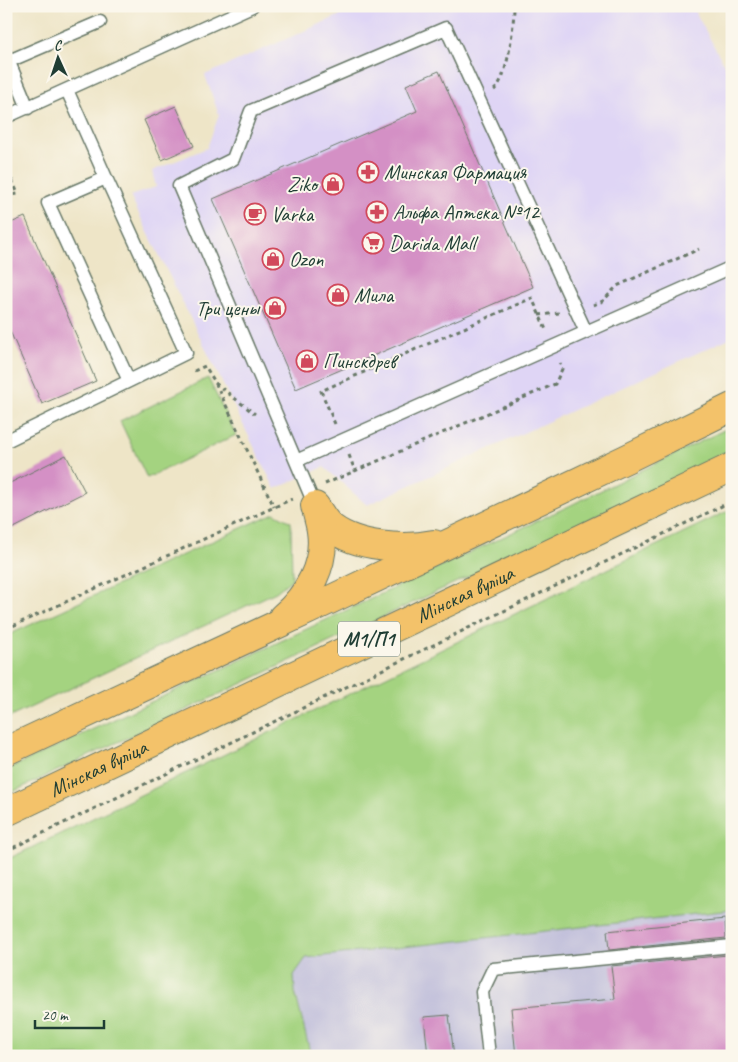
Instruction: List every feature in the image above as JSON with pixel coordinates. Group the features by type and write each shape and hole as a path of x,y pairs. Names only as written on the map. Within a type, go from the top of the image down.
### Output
{"main road":[{"name":"М1/П1","path":"6,751 457,540 732,407"},
{"name":"Мінская вуліца","path":"6,812 732,467"},
{"path":"315,506 330,527 343,535 370,544 390,547 429,545 457,540"},
{"path":"270,628 295,606 314,580 321,555 321,532 315,506"}],"lane":[{"path":"6,118 245,8"},
{"path":"28,108 7,58 100,22"},
{"path":"315,506 179,186 233,159 251,111 446,28 586,332"},
{"path":"6,441 186,353 67,90"},
{"path":"106,178 48,203 129,381"},
{"path":"296,461 732,267"},
{"path":"489,1056 482,992 493,969 732,946"}],"path":[{"path":"480,101 500,86 514,26 514,6"},
{"path":"6,165 18,194 6,196"},
{"path":"539,315 577,311 603,301 617,286 699,249"},
{"path":"188,374 205,366 274,507"},
{"path":"214,382 256,414"},
{"path":"6,851 732,501"}],"shaded area":[{"path":"361,6 692,6 732,79 732,337 367,505 324,467 275,489 130,196 156,187 152,171 207,148 219,115 205,75"},
{"path":"732,910 732,1056 311,1056 294,985 294,975 306,958"}],"green space":[{"path":"208,378 236,435 147,478 120,421"},
{"path":"732,426 732,452 6,795 6,770 571,505"},
{"path":"732,509 732,910 306,958 294,975 295,992 311,1056 6,1056 6,860"},
{"path":"274,513 291,522 292,579 276,592 6,719 6,636"}],"building":[{"name":"Darida Mall","path":"439,71 533,287 296,389 213,199 417,111 406,85"},
{"path":"176,106 194,146 162,160 144,120"},
{"path":"25,217 96,381 42,404 6,322 6,225"},
{"path":"66,455 85,492 6,532 6,485"},
{"path":"725,919 726,938 609,950 607,931"},
{"path":"728,955 732,989 732,1056 516,1056 511,1008 615,999 611,966"},
{"path":"449,1015 454,1056 428,1056 424,1017"}],"place":[{"name":"Минская Фармация","path":"368,172"},
{"name":"Ziko","path":"333,184"},
{"name":"Альфа Аптека №12","path":"377,212"},
{"name":"Varka","path":"255,214"},
{"name":"Darida Mall","path":"373,243"},
{"name":"Ozon","path":"273,259"},
{"name":"Мила","path":"338,295"},
{"name":"Три цены","path":"275,308"},
{"name":"Пинскдрев","path":"307,361"}]}
